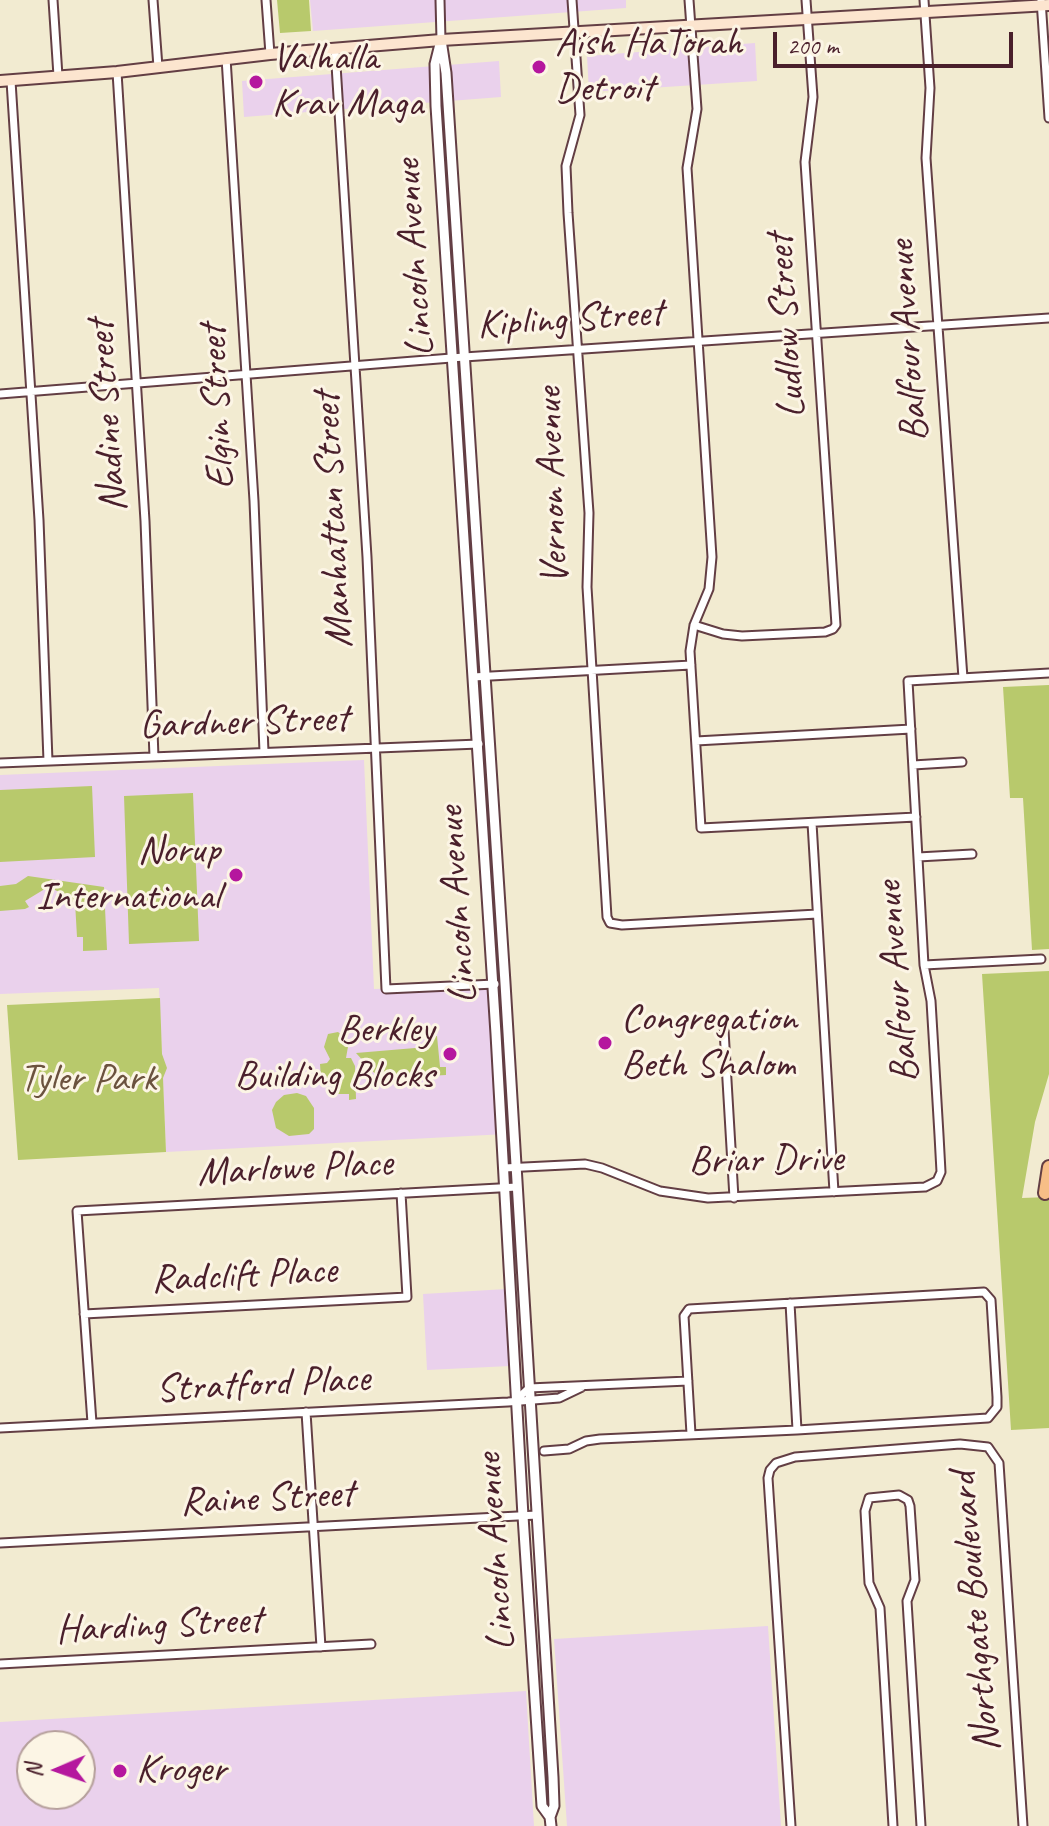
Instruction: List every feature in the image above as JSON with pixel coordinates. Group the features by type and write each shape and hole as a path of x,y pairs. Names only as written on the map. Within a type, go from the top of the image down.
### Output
{"highway":[{"path":"1045,1193 1049,1167"}],"main road":[{"path":"6,81 441,40 1044,4"}],"street":[{"path":"53,0 58,76"},
{"path":"153,0 158,67"},
{"path":"266,0 270,54"},
{"path":"440,0 441,40"},
{"name":"Vernon Avenue","path":"572,0 580,115 566,166 589,513 587,587 606,909 610,923 622,925 817,914"},
{"path":"689,0 697,109 687,168 712,557 709,589 691,637 701,828 916,817"},
{"name":"Ludlow Street","path":"694,625 742,636 825,632 833,629 836,619 805,162 813,97 806,0"},
{"name":"Balfour Avenue","path":"924,0 930,88 926,158 963,678 908,681 924,965 931,1001 939,1135 941,1172 937,1181"},
{"path":"1044,4 1049,118"},
{"name":"Lincoln Avenue","path":"441,40 446,73 513,1110 554,1792 550,1822"},
{"name":"Lincoln Avenue","path":"441,40 435,64 436,106 451,358 501,1111 542,1806 550,1822"},
{"name":"Manhattan Street","path":"335,49 355,366 386,989 493,984"},
{"name":"Elgin Street","path":"226,58 246,374 264,752"},
{"name":"Nadine Street","path":"117,72 145,521 154,757"},
{"path":"6,81 39,535 48,761"},
{"name":"Kipling Street","path":"0,394 464,357 1049,318"},
{"path":"473,677 691,665"},
{"path":"963,678 1049,673"},
{"path":"696,741 911,729"},
{"name":"Gardner Street","path":"0,763 490,743"},
{"path":"913,765 962,762"},
{"path":"812,823 834,1192"},
{"path":"918,857 972,854"},
{"path":"924,965 1041,959"},
{"path":"493,984 505,983"},
{"path":"724,1030 734,1198"},
{"path":"496,1034 508,1033"},
{"path":"501,1111 513,1110"},
{"path":"502,1129 514,1128"},
{"name":"Briar Drive","path":"504,1168 585,1164 660,1191 693,1197 734,1198 925,1187 937,1181"},
{"name":"Marlowe Place","path":"84,1314 77,1211 517,1187"},
{"name":"Radclift Place","path":"84,1314 407,1297 401,1193"},
{"path":"544,1451 569,1449 600,1439 988,1418 994,1415 997,1407 991,1300 984,1292 689,1309 684,1316 691,1434"},
{"path":"790,1303 797,1430"},
{"path":"84,1314 92,1423"},
{"path":"516,1400 529,1388 688,1381"},
{"name":"Stratford Place","path":"0,1428 559,1398 582,1387"},
{"path":"306,1412 321,1647"},
{"name":"Northgate Boulevard","path":"791,1826 768,1478 770,1470 776,1463 795,1457 969,1444 988,1447 999,1463 1023,1826"},
{"name":"Northgate Boulevard","path":"893,1826 880,1608 869,1583 865,1511 869,1498 899,1495 908,1500 910,1506 915,1580 907,1601 921,1826"},
{"name":"Raine Street","path":"0,1543 537,1515"},
{"name":"Harding Street","path":"0,1662 371,1644"}],"shaded area":[{"path":"310,0 626,0 626,8 313,31"},
{"path":"755,43 757,81 589,92 587,56"},
{"path":"499,61 501,97 244,117 242,81"},
{"path":"364,760 374,989 497,985 506,1134 166,1152 159,988 0,994 0,775"},
{"path":"506,1289 510,1366 427,1370 423,1294"},
{"path":"768,1626 781,1826 567,1826 554,1639"},
{"path":"526,1691 534,1826 0,1826 0,1722"}],"green space":[{"path":"277,0 309,0 311,31 280,33"},
{"path":"1049,685 1049,949 1032,950 1023,798 1010,798 1003,687"},
{"path":"92,786 95,857 0,862 0,790"},
{"path":"193,793 199,941 129,944 124,796"},
{"path":"28,876 104,887 107,950 83,951 83,937 77,937 75,902 70,902 69,897 53,889 50,891 48,887 25,901 29,907 25,909 0,911 0,886 16,884"},
{"path":"1049,971 1049,1074 1035,1122 1022,1198 1049,1197 1049,1428 1011,1430 982,974"},
{"name":"Tyler Park","path":"160,998 162,1054 167,1068 163,1078 166,1152 18,1160 7,1005"},
{"path":"338,1032 349,1041 346,1058 351,1058 355,1066 356,1099 349,1100 349,1094 338,1094 337,1079 321,1079 320,1064 330,1059 324,1047 328,1034"},
{"path":"427,1036 437,1036 440,1067 446,1067 446,1075 377,1076 356,1053 427,1047"},
{"path":"297,1093 306,1096 314,1108 314,1129 309,1134 289,1136 276,1128 272,1110 284,1095"}],"place":[{"name":"Aish HaTorah Detroit","path":"539,67"},
{"name":"Valhalla Krav Maga","path":"256,82"},
{"name":"Norup International","path":"236,875"},
{"name":"Congregation Beth Shalom","path":"605,1043"},
{"name":"Berkley Building Blocks","path":"450,1054"},
{"name":"Kroger","path":"120,1771"}]}
